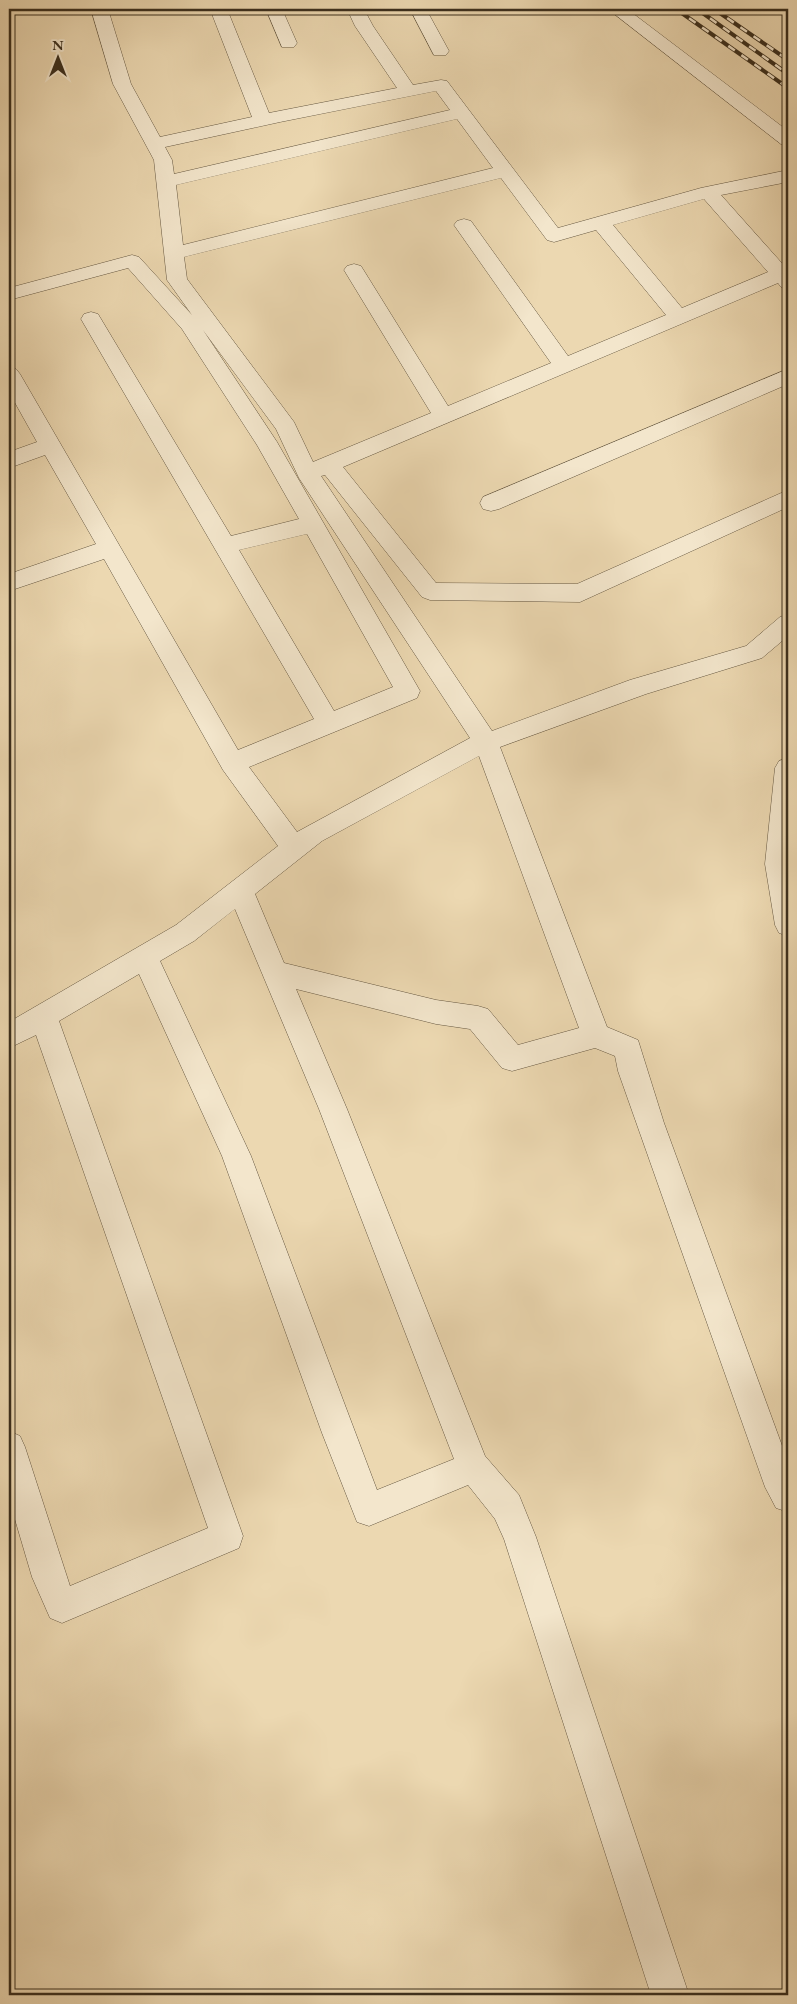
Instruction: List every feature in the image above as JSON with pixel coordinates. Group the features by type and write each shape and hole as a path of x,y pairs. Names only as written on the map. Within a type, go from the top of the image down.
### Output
{"street":[{"path":"99,9 122,84 163,160 177,280 286,427 308,473 486,742 596,1035"},
{"path":"218,9 263,120"},
{"path":"274,9 288,43"},
{"path":"356,9 364,26 408,91"},
{"path":"418,9 440,51"},
{"path":"616,9 788,140"},
{"path":"154,144 440,85 554,236 708,192 788,176"},
{"path":"165,182 461,113"},
{"path":"174,253 504,170"},
{"path":"308,473 679,317 785,278 708,192"},
{"path":"600,223 679,317"},
{"path":"464,225 564,366"},
{"path":"9,294 132,261 189,324 266,442 408,691 232,763"},
{"path":"354,270 443,416"},
{"path":"91,319 329,723"},
{"path":"9,374 232,763 294,848"},
{"path":"491,504 788,376"},
{"path":"9,460 50,445"},
{"path":"329,464 430,590 580,593 788,498"},
{"path":"224,546 313,524"},
{"path":"9,583 110,548"},
{"path":"9,1036 185,933 312,834 474,747 639,686 754,652 788,623"},
{"path":"788,768 778,864 788,925"},
{"path":"240,890 333,1110 473,1467 507,1507 520,1537 670,1995"},
{"path":"144,956 236,1156 338,1434 369,1510 473,1467"},
{"path":"275,972 436,1012 478,1018 512,1059 596,1035 628,1050 632,1071 686,1228 736,1359 781,1487 788,1496"},
{"path":"9,1447 49,1578 62,1606 227,1536 43,1016"}],"railway":[{"path":"676,9 788,88"},
{"path":"697,9 788,74"},
{"path":"714,9 788,60"}]}
